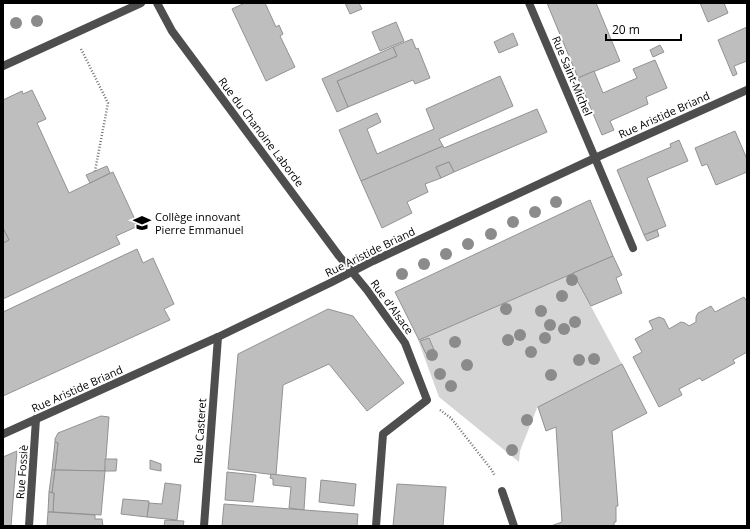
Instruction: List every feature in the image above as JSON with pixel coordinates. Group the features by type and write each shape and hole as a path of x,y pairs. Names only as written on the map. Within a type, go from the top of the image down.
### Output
{"street":[{"path":"3,66 142,3"},
{"name":"Rue du Chanoine Laborde","path":"157,3 172,31 351,271"},
{"name":"Rue Saint-Michel","path":"529,3 632,248"},
{"name":"Rue Aristide Briand","path":"3,434 218,337 330,283 351,271 595,158 747,90"},
{"name":"Rue d'Alsace","path":"351,271 405,343 427,400"},
{"name":"Rue Casteret","path":"204,526 218,337"},
{"path":"376,526 383,434 427,400"},
{"name":"Rue Fossiè","path":"29,526 36,418"},
{"path":"502,491 514,526"}],"path":[{"path":"74,34 108,103 95,171"},
{"path":"427,400 451,418 491,469 502,491"}],"shaded area":[{"path":"573,273 622,364 537,408 520,451 519,462 439,397 418,340"}],"building":[{"path":"245,3 265,3 276,27 279,25 283,34 280,36 295,67 266,81 232,9"},
{"path":"345,3 359,3 362,9 350,14"},
{"path":"547,3 596,3 620,61 578,78"},
{"path":"700,3 724,3 728,13 708,22"},
{"path":"396,22 404,41 380,51 372,32"},
{"path":"747,27 747,61 734,66 737,74 733,76 718,40"},
{"path":"513,33 518,45 499,53 494,42"},
{"path":"412,39 416,49 418,48 430,78 415,84 413,80 348,107 337,81 397,56 393,47"},
{"path":"660,45 664,52 653,57 650,50"},
{"path":"393,47 397,56 337,81 348,107 337,112 322,79"},
{"path":"655,60 667,88 646,97 648,104 610,121 614,130 602,135 578,78 594,71 603,93 637,78 633,69"},
{"path":"500,76 513,106 439,139 443,146 361,181 339,130 377,113 381,122 367,129 377,154 434,129 426,109"},
{"name":"Collège innovant Pierre Emmanuel","path":"32,90 46,119 37,123 69,193 113,172 138,226 116,236 120,244 3,299 3,243 9,240 3,228 3,100 22,91 23,94"},
{"path":"537,109 547,132 454,172 449,162 436,167 441,178 425,184 428,192 407,202 412,213 382,228 361,181 443,146 444,148"},
{"path":"735,131 747,159 747,172 716,185 707,164 702,166 695,148"},
{"path":"679,140 688,161 647,178 666,226 644,235 617,170 671,147 670,144"},
{"path":"449,162 454,172 441,178 436,167"},
{"path":"107,166 110,173 90,183 86,175"},
{"path":"590,200 613,256 419,340 395,292"},
{"path":"3,228 9,240 3,243"},
{"path":"657,230 659,236 647,241 644,235"},
{"path":"137,249 143,263 153,258 174,304 164,309 170,320 3,396 3,312"},
{"path":"613,256 622,275 616,278 622,293 591,306 573,273"},
{"path":"744,297 747,302 747,352 733,360 735,363 702,381 700,378 679,389 682,395 659,407 633,357 642,352 635,339 653,329 649,321 659,317 664,319 669,329 681,322 689,326 696,322 698,313 711,306 715,312"},
{"path":"328,309 353,316 404,383 367,411 329,364 283,385 276,475 228,469 238,354"},
{"path":"429,338 434,350 426,354 420,341"},
{"path":"622,364 647,413 612,431 618,506 616,506 616,522 614,522 614,526 551,526 562,522 556,427 546,431 538,407"},
{"path":"101,416 109,417 105,471 55,470 58,443 55,442 55,439 58,433"},
{"path":"55,442 58,443 55,470 52,470"},
{"path":"17,451 11,526 3,526 3,457"},
{"path":"105,459 117,459 116,471 105,471"},
{"path":"150,460 161,464 161,471 150,469"},
{"path":"52,470 55,470 52,493 49,492"},
{"path":"55,470 105,471 101,515 53,512 54,493 52,493"},
{"path":"227,472 256,475 253,502 225,500"},
{"path":"271,474 306,478 304,510 289,508 291,487 273,485 273,479 270,478"},
{"path":"321,480 356,484 354,506 319,502"},
{"path":"165,483 181,485 177,520 147,517 149,503 162,504"},
{"path":"397,484 446,487 443,526 393,526"},
{"path":"49,492 54,493 53,512 48,512"},
{"path":"123,499 149,501 147,517 121,514"},
{"path":"224,504 358,514 357,526 222,526"},
{"path":"48,512 95,515 95,519 102,519 103,526 47,526"},
{"path":"165,520 184,521 183,526 164,526"}],"place":[{"name":"Collège innovant Pierre Emmanuel","path":"142,223"}]}
